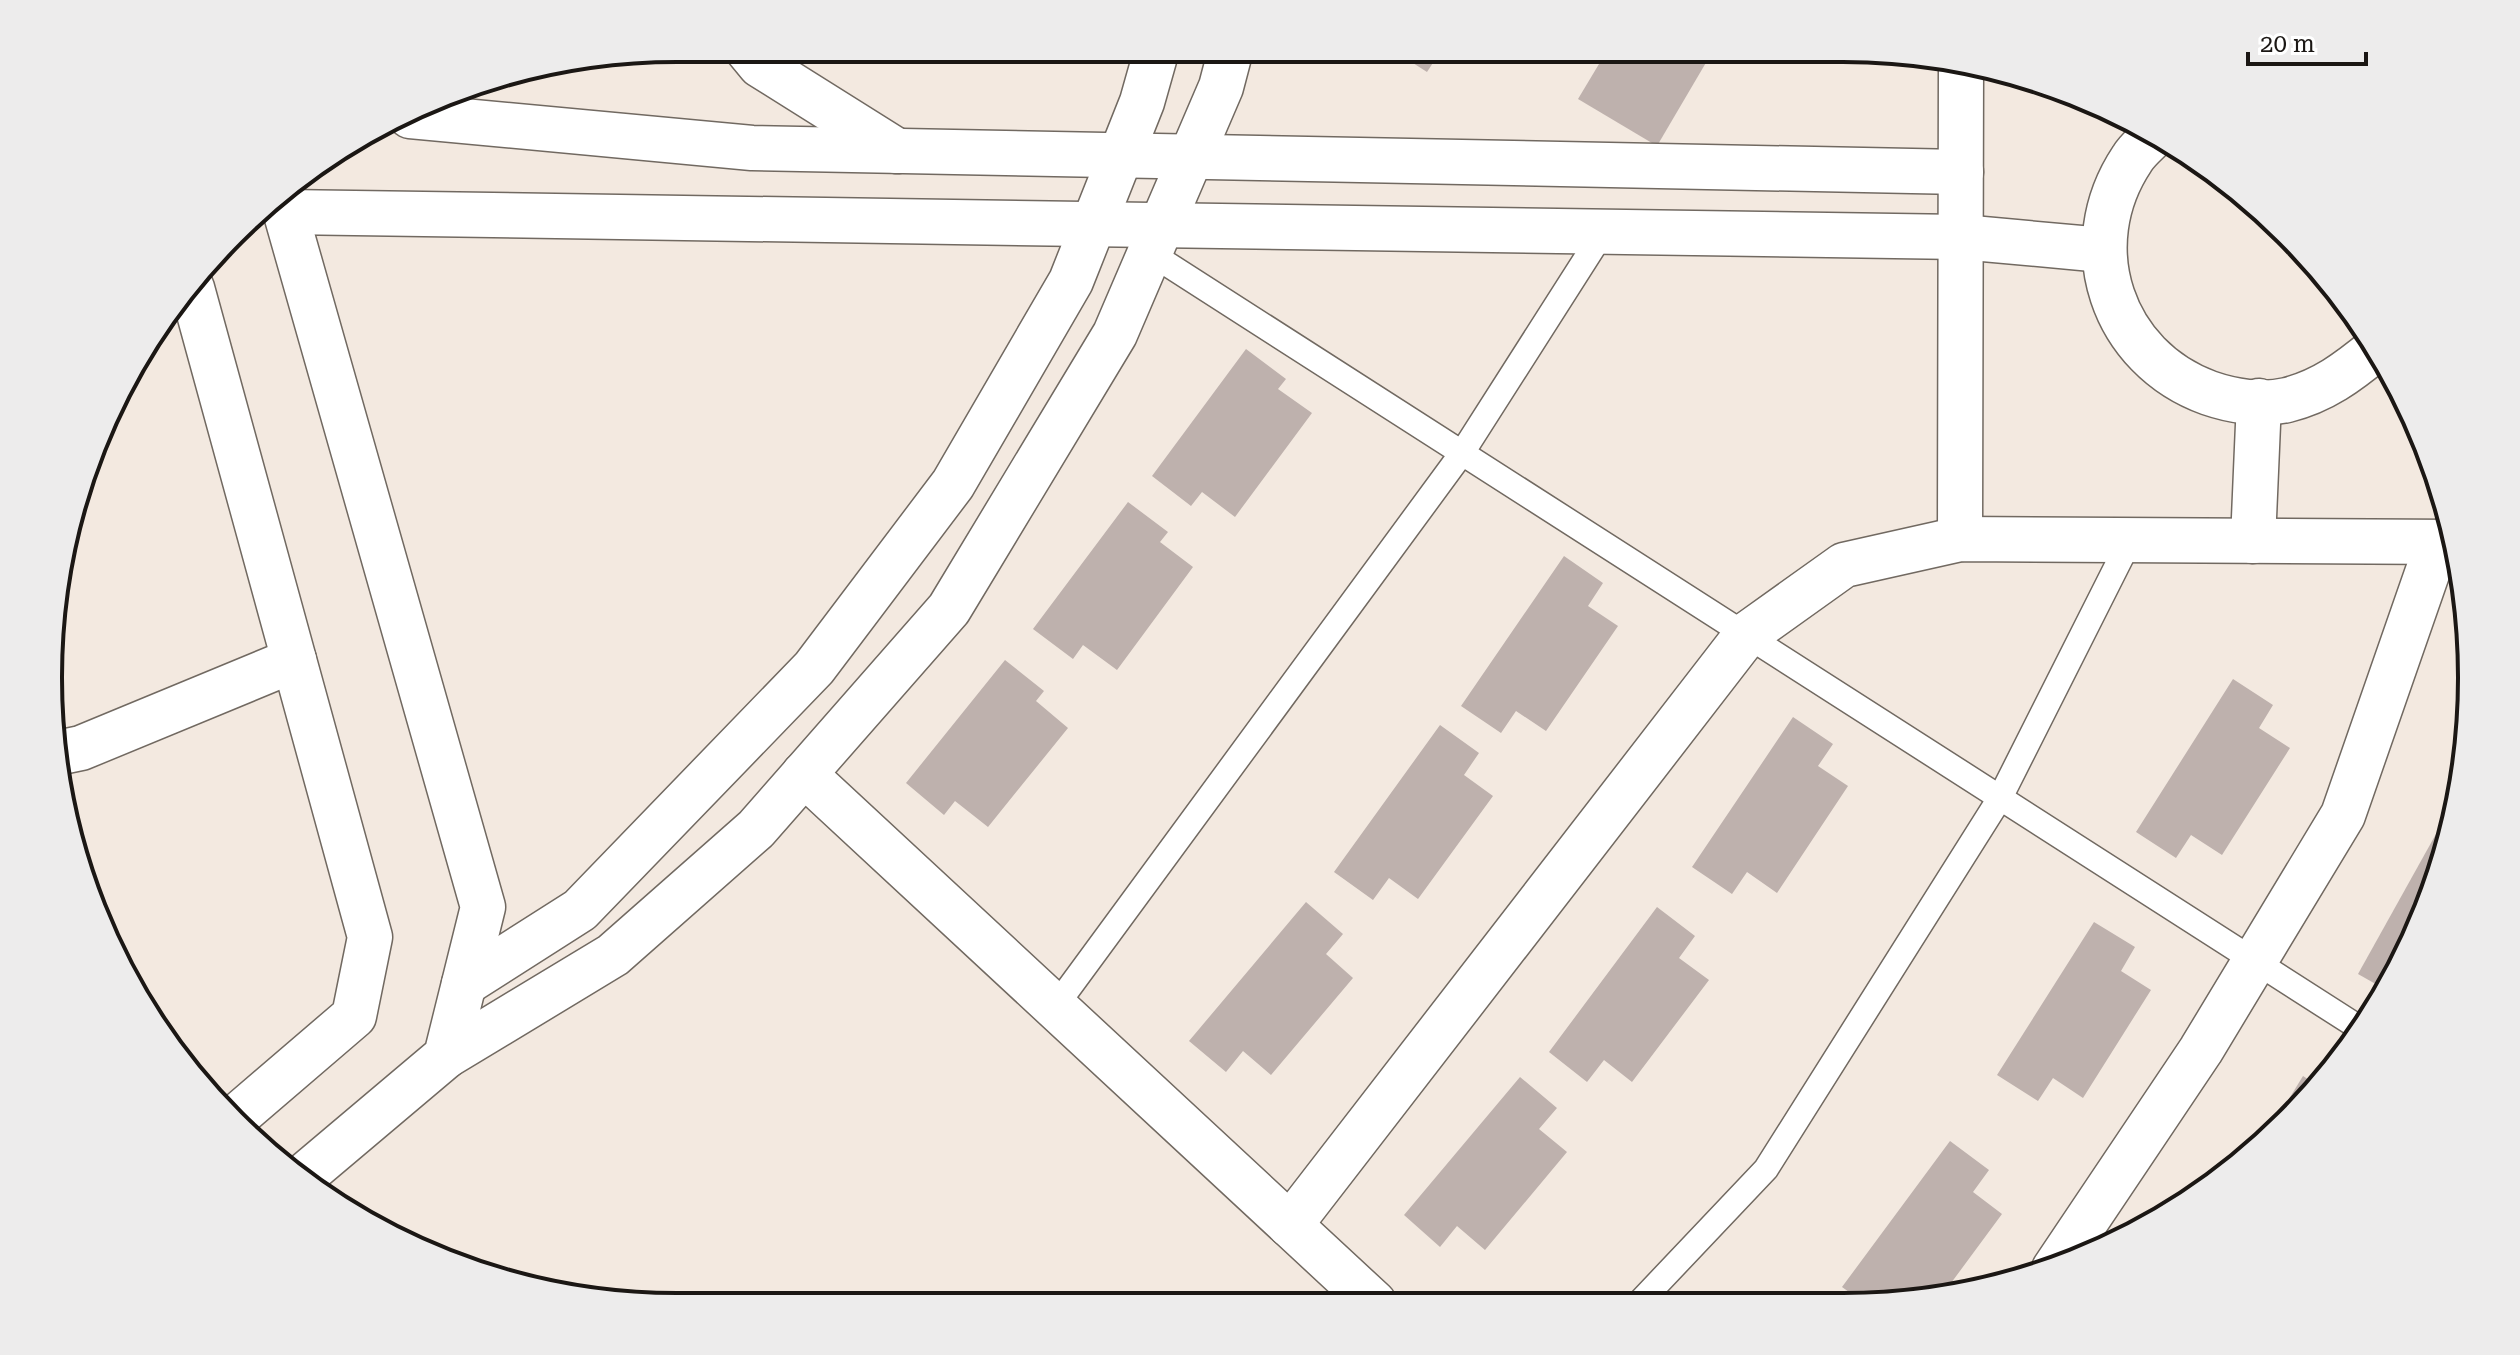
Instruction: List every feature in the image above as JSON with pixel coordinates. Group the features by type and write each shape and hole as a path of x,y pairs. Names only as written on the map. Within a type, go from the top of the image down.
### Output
{"street":[{"path":"758,62 897,151"},
{"path":"464,984 580,910 814,668 953,484 1071,281 1142,102 1153,62"},
{"path":"310,1171 446,1056 613,955 756,829 949,609 1115,334 1221,87 1228,62"},
{"path":"1960,539 1961,74"},
{"path":"423,117 752,148 1961,172"},
{"path":"2147,142 2132,158 2111,202 2103,250 2113,303 2140,349 2182,383 2232,401 2285,401 2335,382 2367,356"},
{"path":"286,203 1094,224 1156,239 1603,232 1961,237 2103,250"},
{"path":"284,205 483,907 446,1056"},
{"path":"194,297 370,937 354,1016 241,1112"},
{"path":"2253,541 2259,401"},
{"path":"1290,1225 1746,635 1844,565 1960,539 2443,542"},
{"path":"2067,1250 2201,1050 2343,815 2444,548"},
{"path":"66,751 81,748 294,660"},
{"path":"804,774 1363,1293"}],"lane":[{"path":"1055,1007 1462,453 1603,232"},
{"path":"1156,239 1462,453 2351,1023"},
{"path":"1648,1293 1766,1169 2000,798 2130,540"}],"building":[{"path":"1411,62 1434,62 1427,72"},
{"path":"1600,62 1706,62 1657,146 1578,99"},
{"path":"1246,349 1286,379 1278,389 1312,413 1235,517 1202,492 1191,506 1152,476"},
{"path":"1128,502 1168,532 1160,542 1193,567 1117,670 1083,645 1073,659 1033,629"},
{"path":"1564,556 1603,583 1588,606 1618,626 1546,731 1516,711 1501,733 1461,706"},
{"path":"1005,660 1044,691 1036,701 1068,728 988,827 955,801 944,815 906,783"},
{"path":"2233,679 2273,705 2259,728 2290,748 2222,855 2191,835 2176,858 2136,832"},
{"path":"1793,717 1833,744 1818,766 1848,786 1777,893 1747,872 1732,894 1692,867"},
{"path":"1440,725 1479,753 1464,775 1493,796 1418,899 1389,878 1373,900 1334,872"},
{"path":"2439,829 2411,913 2376,984 2358,974"},
{"path":"1306,902 1343,934 1326,954 1353,978 1271,1075 1243,1051 1226,1072 1189,1041"},
{"path":"1657,907 1695,936 1679,958 1709,980 1632,1082 1604,1060 1587,1082 1549,1052"},
{"path":"2094,922 2135,947 2121,971 2151,990 2083,1098 2053,1078 2038,1101 1997,1075"},
{"path":"2303,1076 2308,1079 2305,1083 2286,1105"},
{"path":"1520,1077 1557,1108 1539,1129 1567,1152 1485,1250 1457,1226 1440,1247 1404,1215"},
{"path":"1950,1141 1989,1170 1973,1192 2002,1214 1951,1283 1883,1292 1850,1293 1842,1287"}]}
